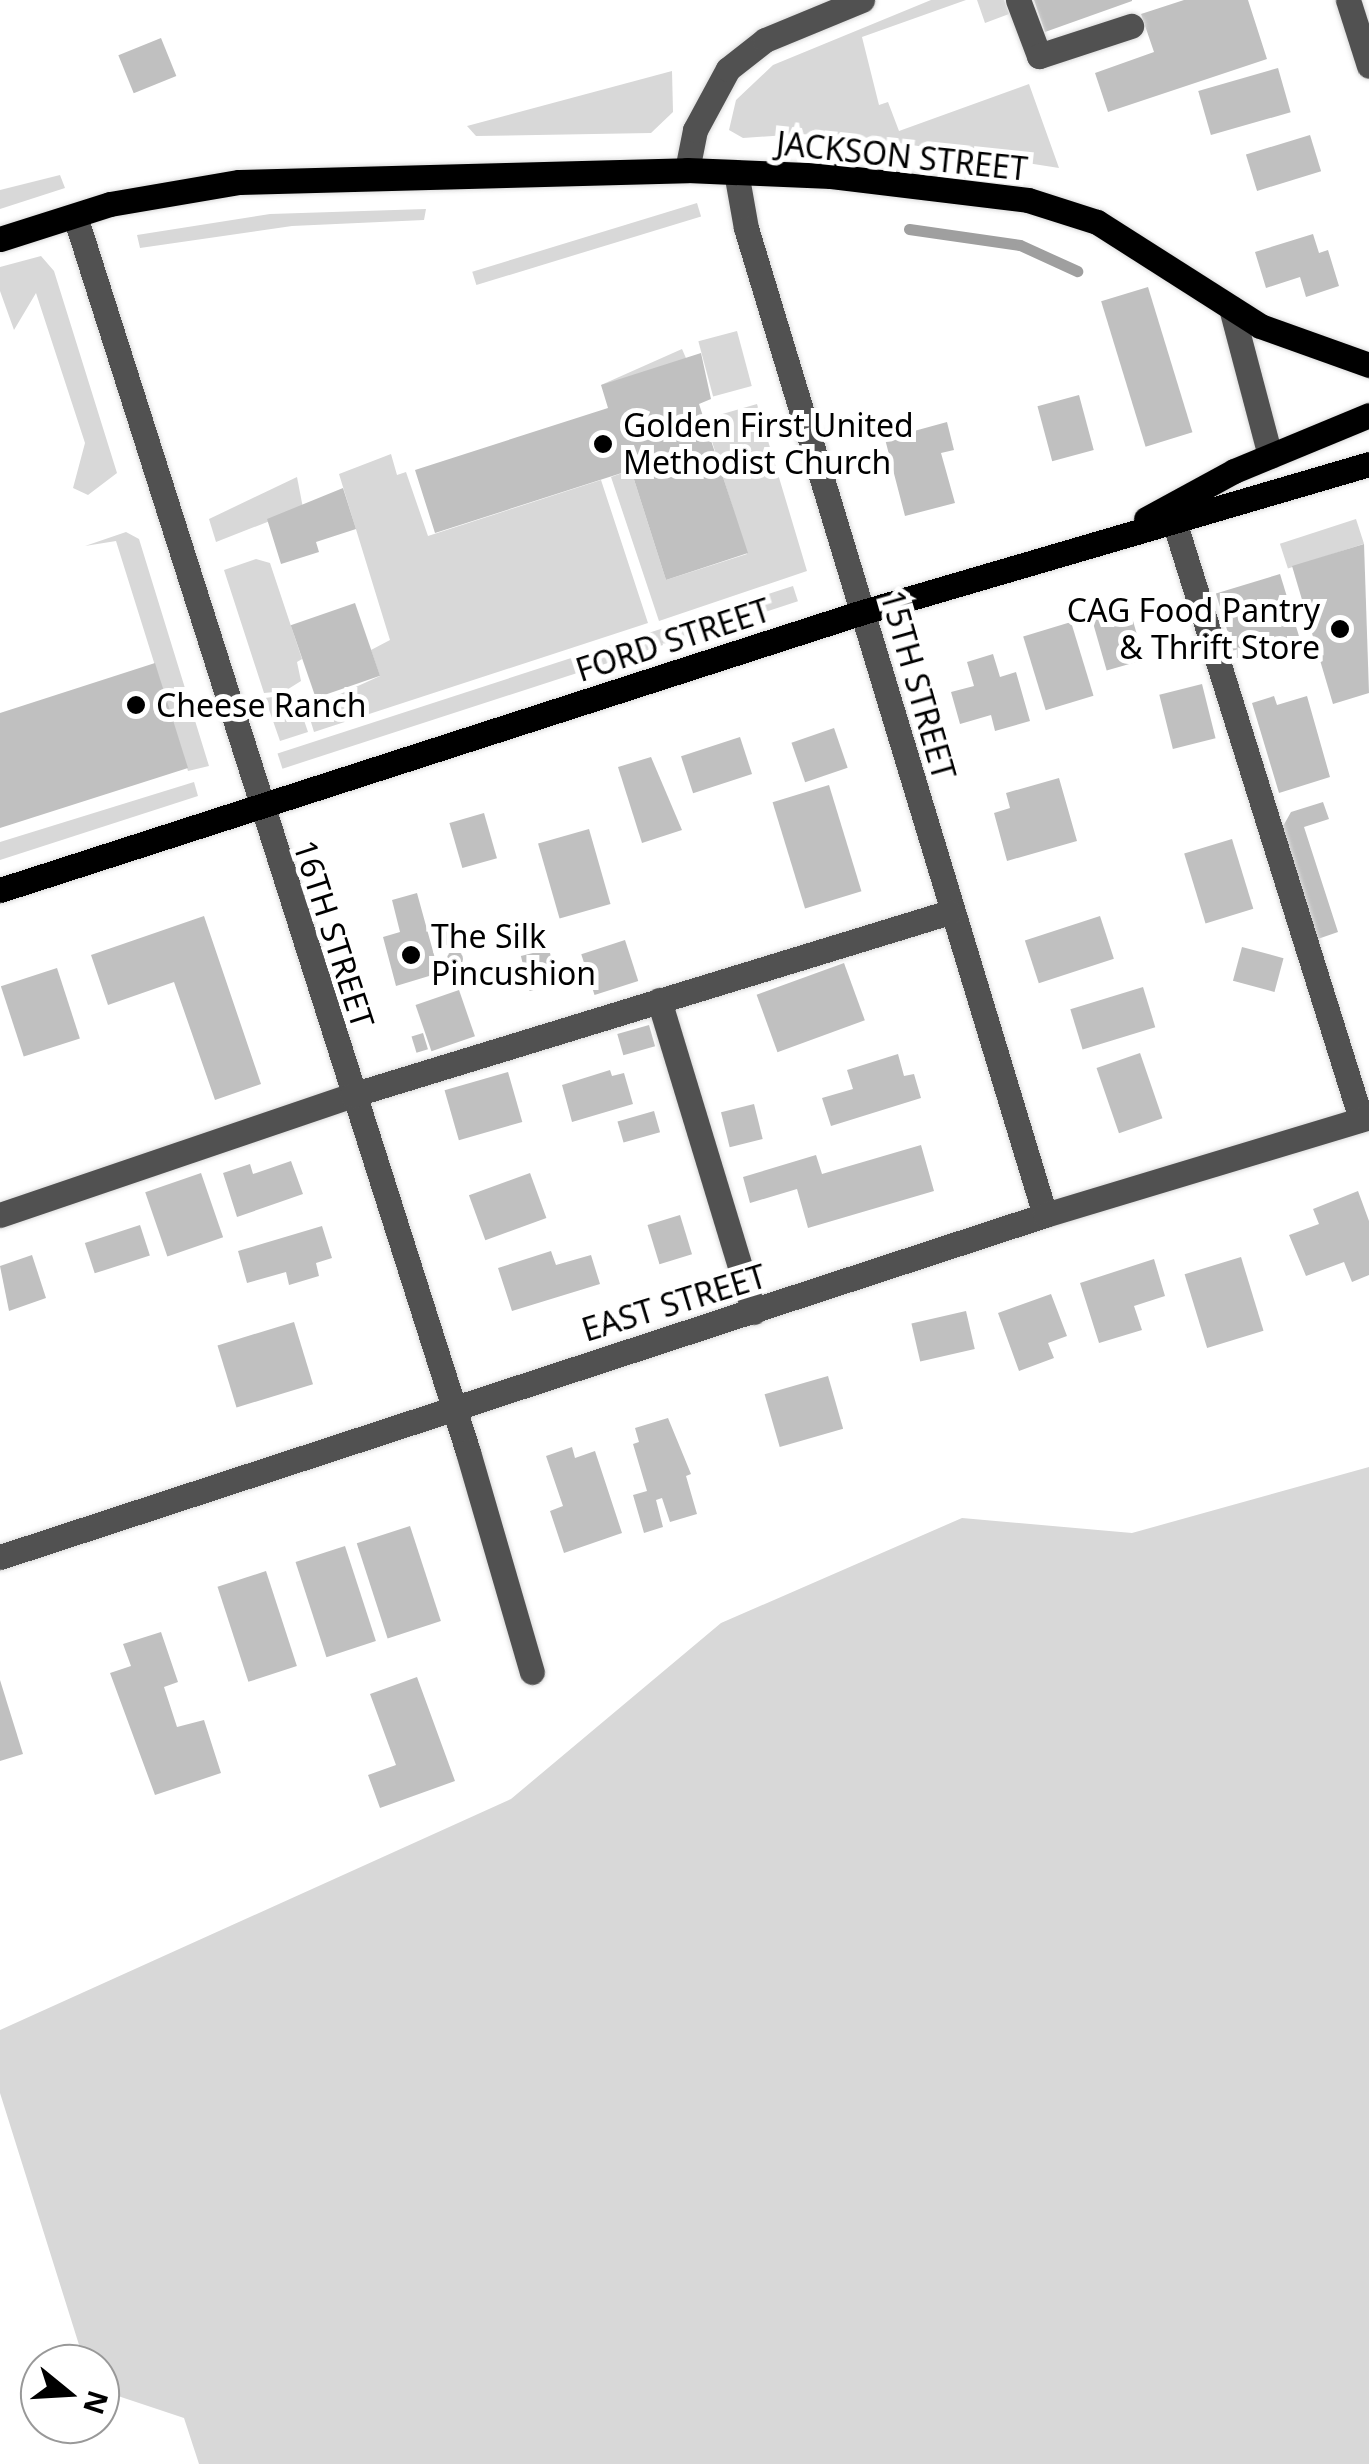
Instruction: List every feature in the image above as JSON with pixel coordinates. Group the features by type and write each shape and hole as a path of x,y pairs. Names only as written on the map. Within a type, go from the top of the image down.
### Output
{"main road":[{"name":"JACKSON STREET","path":"0,239 182,188 240,182 687,170 948,187 1028,200 1097,222 1231,308 1306,346 1369,365"},
{"path":"1116,535 1270,456 1369,415"},
{"name":"FORD STREET","path":"0,890 863,612 1369,464"}],"street":[{"path":"687,170 695,130 728,69 765,40 862,0"},
{"path":"1018,0 1039,56 1131,26"},
{"path":"1348,0 1369,66"},
{"name":"15TH STREET","path":"736,172 746,228 950,912 1045,1214"},
{"name":"16TH STREET","path":"75,216 452,1407 532,1672"},
{"path":"1231,308 1270,456"},
{"path":"1174,521 1365,1118"},
{"path":"0,1215 352,1095 950,912"},
{"path":"660,1000 754,1312"},
{"name":"EAST STREET","path":"0,1556 1045,1214 1365,1118"}],"shaded area":[{"path":"931,0 966,0 862,37 879,105 888,102 899,131 1029,84 1059,168 886,141 801,134 743,138 729,130 736,100 773,65"},
{"path":"977,0 1004,0 1009,14 985,23"},
{"path":"672,71 673,112 651,133 476,136 467,126"},
{"path":"60,175 65,188 0,209 0,190"},
{"path":"697,203 701,216 476,285 472,272"},
{"path":"426,209 424,220 292,226 140,248 137,235 270,214"},
{"path":"41,256 54,271 117,473 88,495 73,488 85,443 36,293 14,330 0,291 0,267"},
{"path":"737,331 752,386 713,396 698,341"},
{"path":"682,349 686,358 606,394 602,385"},
{"path":"757,404 807,571 659,621 611,477 631,470 666,580 747,554 705,419"},
{"path":"391,454 397,475 406,472 428,536 601,480 648,623 314,732 307,709 380,676 371,650 390,640 339,474"},
{"path":"297,477 303,508 216,542 209,519"},
{"path":"1356,519 1364,544 1288,568 1280,544"},
{"path":"126,532 139,539 209,766 188,771 116,541 85,546"},
{"path":"256,559 270,563 302,659 297,662 301,681 285,691 264,693 224,570"},
{"path":"793,586 798,601 282,769 278,753"},
{"path":"295,694 308,732 280,741 265,698"},
{"path":"194,782 198,796 0,860 0,842"},
{"path":"1369,1467 1369,2464 199,2464 184,2418 120,2397 120,2344 79,2344 0,2093 0,2030 511,1799 721,1623 962,1518 1132,1533"}],"building":[{"path":"1034,0 1132,0 1132,1 1045,32"},
{"path":"1184,0 1248,0 1267,59 1108,112 1095,73 1154,52 1141,14"},
{"path":"161,38 176,76 134,93 118,55"},
{"path":"1278,68 1291,112 1211,135 1198,91"},
{"path":"1310,135 1321,171 1257,191 1246,155"},
{"path":"1313,234 1319,253 1328,250 1339,286 1306,297 1300,277 1266,288 1255,252"},
{"path":"1148,287 1192,432 1146,447 1101,301"},
{"name":"Golden First United Methodist Church","path":"701,353 711,399 699,404 748,553 666,580 631,470 435,533 415,470 608,408 601,385"},
{"path":"1079,395 1094,450 1052,461 1037,406"},
{"path":"947,422 954,450 941,453 955,503 905,516 885,439"},
{"path":"343,488 356,529 316,542 319,552 281,564 267,519"},
{"name":"CAG Food Pantry & Thrift Store","path":"1364,544 1369,693 1333,704 1292,566"},
{"path":"1280,574 1300,639 1236,659 1216,594"},
{"path":"355,603 380,676 316,698 291,625"},
{"path":"1129,607 1144,660 1107,671 1092,618"},
{"path":"1071,622 1094,696 1046,710 1023,637"},
{"path":"993,654 1000,677 1016,672 1030,721 995,731 991,715 960,724 951,692 974,686 967,662"},
{"path":"155,663 188,768 0,828 0,713"},
{"path":"1202,684 1216,738 1173,749 1159,695"},
{"path":"1274,696 1277,705 1307,696 1330,777 1279,793 1252,703"},
{"path":"834,728 848,768 805,782 791,743"},
{"path":"740,737 752,774 693,793 681,756"},
{"path":"651,757 682,830 642,843 618,767"},
{"path":"1059,778 1077,841 1007,861 994,813 1010,808 1006,793"},
{"path":"829,785 861,891 805,908 773,802"},
{"path":"1323,802 1329,819 1304,827 1338,932 1312,941 1278,835 1291,812"},
{"path":"484,813 497,858 462,868 449,823"},
{"path":"589,829 610,904 560,919 538,844"},
{"path":"1232,839 1253,909 1206,923 1184,854"},
{"name":"The Silk Pincushion","path":"417,893 439,973 396,986 383,937 400,932 392,900"},
{"path":"204,916 261,1084 215,1100 174,982 108,1005 91,955"},
{"path":"1100,916 1114,959 1039,983 1025,940"},
{"path":"450,918 457,942 442,946 436,922"},
{"path":"625,940 638,981 595,995 581,954"},
{"path":"1242,947 1284,958 1274,992 1233,981"},
{"path":"549,949 558,984 530,991 521,956"},
{"path":"455,951 463,959 455,967 447,959"},
{"path":"844,963 865,1020 777,1052 757,995"},
{"path":"57,968 80,1038 24,1057 1,986"},
{"path":"1143,987 1155,1027 1083,1049 1070,1009"},
{"path":"459,990 475,1036 431,1051 416,1005"},
{"path":"649,1025 655,1046 623,1055 617,1034"},
{"path":"423,1033 428,1049 416,1053 412,1037"},
{"path":"1140,1053 1162,1118 1119,1133 1097,1068"},
{"path":"898,1054 904,1076 914,1074 921,1098 831,1126 822,1098 853,1089 847,1070"},
{"path":"610,1070 612,1076 624,1073 633,1104 572,1122 562,1085"},
{"path":"508,1072 522,1122 459,1140 445,1090"},
{"path":"754,1104 763,1139 730,1147 721,1112"},
{"path":"654,1111 660,1132 624,1143 617,1121"},
{"path":"921,1145 934,1191 808,1228 797,1189 750,1203 743,1177 816,1155 822,1174"},
{"path":"291,1161 303,1194 237,1217 223,1173 250,1164 253,1174"},
{"path":"201,1173 223,1237 167,1257 145,1192"},
{"path":"530,1173 546,1218 485,1240 469,1195"},
{"path":"1358,1191 1369,1221 1369,1275 1352,1282 1344,1262 1306,1276 1289,1235 1319,1224 1313,1209"},
{"path":"680,1215 692,1254 659,1264 647,1225"},
{"path":"140,1225 150,1255 95,1273 85,1243"},
{"path":"322,1226 332,1258 316,1263 319,1276 289,1285 286,1272 247,1283 238,1251"},
{"path":"551,1251 556,1265 591,1255 600,1284 512,1311 498,1268"},
{"path":"32,1255 46,1298 9,1311 0,1266"},
{"path":"1241,1257 1264,1331 1207,1348 1185,1274"},
{"path":"1154,1259 1165,1296 1134,1306 1142,1330 1099,1343 1080,1283"},
{"path":"1051,1294 1067,1336 1048,1343 1054,1358 1019,1371 998,1313"},
{"path":"966,1311 975,1349 920,1362 911,1324"},
{"path":"294,1322 313,1384 236,1408 217,1345"},
{"path":"828,1376 843,1429 780,1447 765,1394"},
{"path":"668,1418 691,1474 686,1476 697,1514 670,1522 662,1498 656,1500 663,1527 644,1533 633,1495 647,1491 633,1444 639,1442 635,1428"},
{"path":"572,1447 575,1458 595,1451 622,1533 564,1553 550,1511 563,1506 546,1456"},
{"path":"410,1526 441,1621 388,1638 357,1543"},
{"path":"345,1546 376,1641 326,1657 296,1562"},
{"path":"266,1571 297,1666 248,1682 217,1587"},
{"path":"161,1632 178,1682 164,1687 177,1727 204,1720 221,1773 155,1795 110,1673 131,1666 123,1644"},
{"path":"417,1677 455,1781 380,1808 368,1775 396,1765 370,1694"},
{"path":"0,1680 23,1754 0,1761"}],"waterway":[{"path":"909,229 1020,245 1077,271"}],"place":[{"name":"Golden First United Methodist Church","path":"603,444"},
{"name":"CAG Food Pantry & Thrift Store","path":"1340,629"},
{"name":"Cheese Ranch","path":"136,705"},
{"name":"The Silk Pincushion","path":"411,955"}]}
